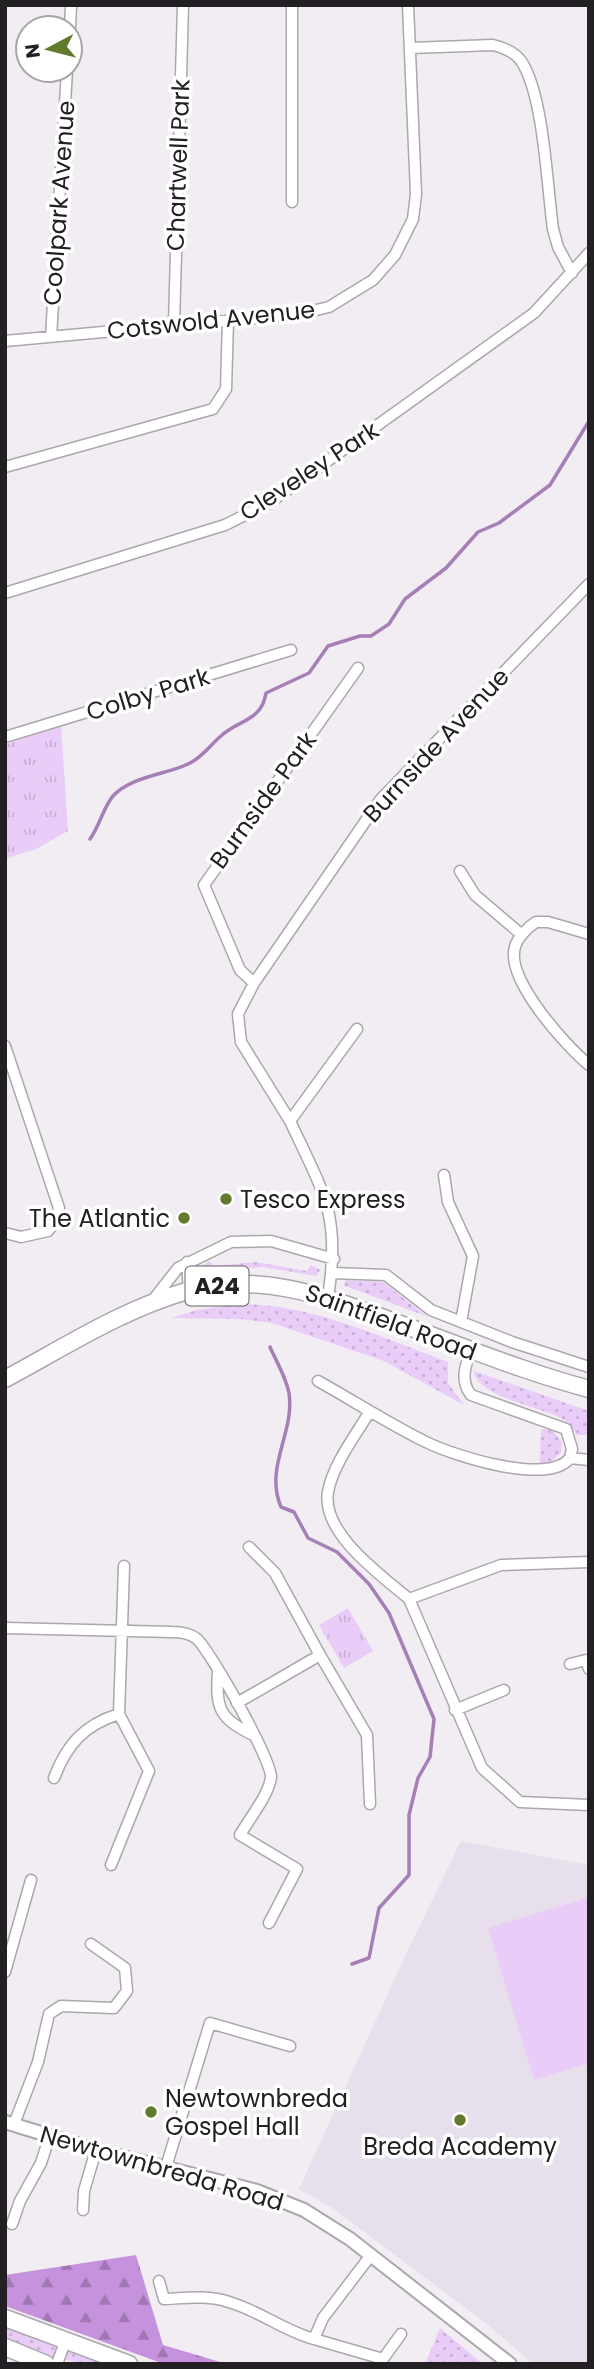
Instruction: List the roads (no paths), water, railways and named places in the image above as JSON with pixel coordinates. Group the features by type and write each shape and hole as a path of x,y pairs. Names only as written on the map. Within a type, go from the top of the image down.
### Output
{"highway":[{"name":"Saintfield Road","path":"5,1379 150,1304 189,1291 264,1284 328,1297 471,1350 589,1389"},
{"path":"5,2318 129,2364"},
{"path":"5,2347 46,2364"}],"street":[{"name":"Chartwell Park","path":"174,324 183,5"},
{"path":"292,5 292,202"},
{"name":"Cotswold Avenue","path":"5,341 299,314 329,307 373,280 395,255 408,232 416,206 408,5"},
{"path":"410,48 493,45 504,47 523,63 537,116 553,229 558,247 572,274"},
{"name":"Coolpark Avenue","path":"51,337 66,84"},
{"name":"Cleveley Park","path":"5,593 215,529 269,503 528,318 589,253"},
{"path":"5,467 213,409 226,389 228,320"},
{"name":"Burnside Avenue","path":"254,984 380,800 587,586"},
{"name":"Colby Park","path":"5,737 291,650"},
{"name":"Burnside Park","path":"254,984 240,970 204,885 358,668"},
{"path":"460,871 475,895 522,935"},
{"path":"589,934 548,922 536,922 522,935 514,948 514,964 522,982 551,1026 589,1065"},
{"path":"254,984 239,1014 242,1042 290,1121 329,1207 334,1228 334,1259 328,1297"},
{"path":"290,1121 357,1029"},
{"path":"5,1046 59,1208 55,1222 48,1231 22,1237 5,1234"},
{"path":"444,1175 448,1202 473,1256 461,1322"},
{"name":"Saintfield Road","path":"150,1304 167,1286 178,1268 231,1242 257,1240 334,1259"},
{"path":"187,1262 189,1291"},
{"name":"Saintfield Road","path":"333,1273 386,1275 431,1310 589,1367"},
{"path":"318,1381 442,1449 506,1466 538,1470 559,1467 570,1458 572,1449 566,1429 471,1395 465,1387 464,1376 471,1350"},
{"path":"370,1411 334,1475 328,1491 327,1508 341,1536 409,1600 482,1768 520,1802 532,1805 589,1805"},
{"path":"570,1458 589,1460"},
{"path":"249,1547 275,1573 367,1735 370,1804"},
{"path":"409,1600 501,1565 589,1562"},
{"path":"111,1865 149,1771 119,1714 124,1566"},
{"path":"5,1628 120,1630 183,1633 194,1637 237,1703 268,1759 271,1778 240,1835 297,1868 269,1923"},
{"path":"237,1703 320,1655"},
{"path":"570,1664 586,1660 589,1669"},
{"path":"218,1672 216,1694 220,1711 231,1723 256,1737"},
{"path":"456,1710 504,1690"},
{"path":"54,1778 61,1759 77,1736 94,1723 119,1714"},
{"path":"5,1972 32,1880"},
{"name":"Newtownbreda Road","path":"91,1944 125,1968 127,1992 114,2008 61,2006 49,2014 38,2062 10,2123 96,2150 257,2191 304,2210 371,2255 510,2364"},
{"path":"166,2168 210,2024 290,2046"},
{"path":"12,2224 20,2201 41,2164 50,2135"},
{"path":"83,2210 84,2190 96,2150"},
{"path":"314,2339 323,2318 371,2255"},
{"path":"159,2281 164,2299 210,2298 228,2301 271,2319 292,2333 383,2359 401,2334"},
{"path":"57,2364 65,2342"}],"waterway":[{"path":"90,839 110,800 121,789 193,761 228,731 254,715 264,702 266,693 309,673 328,646 360,636 371,636 389,624 405,599 446,568 478,532 499,523 550,485 589,421"},
{"path":"270,1347 289,1393 288,1422 276,1478 281,1507 294,1512 308,1538 337,1552 369,1584 389,1613 434,1719 430,1757 418,1778 409,1815 409,1875 379,1908 369,1958 352,1964"}],"place":[{"name":"Tesco Express","path":"226,1199"},
{"name":"The Atlantic","path":"184,1218"},
{"name":"Newtownbreda Gospel Hall","path":"151,2112"},
{"name":"Breda Academy","path":"460,2120"}]}
